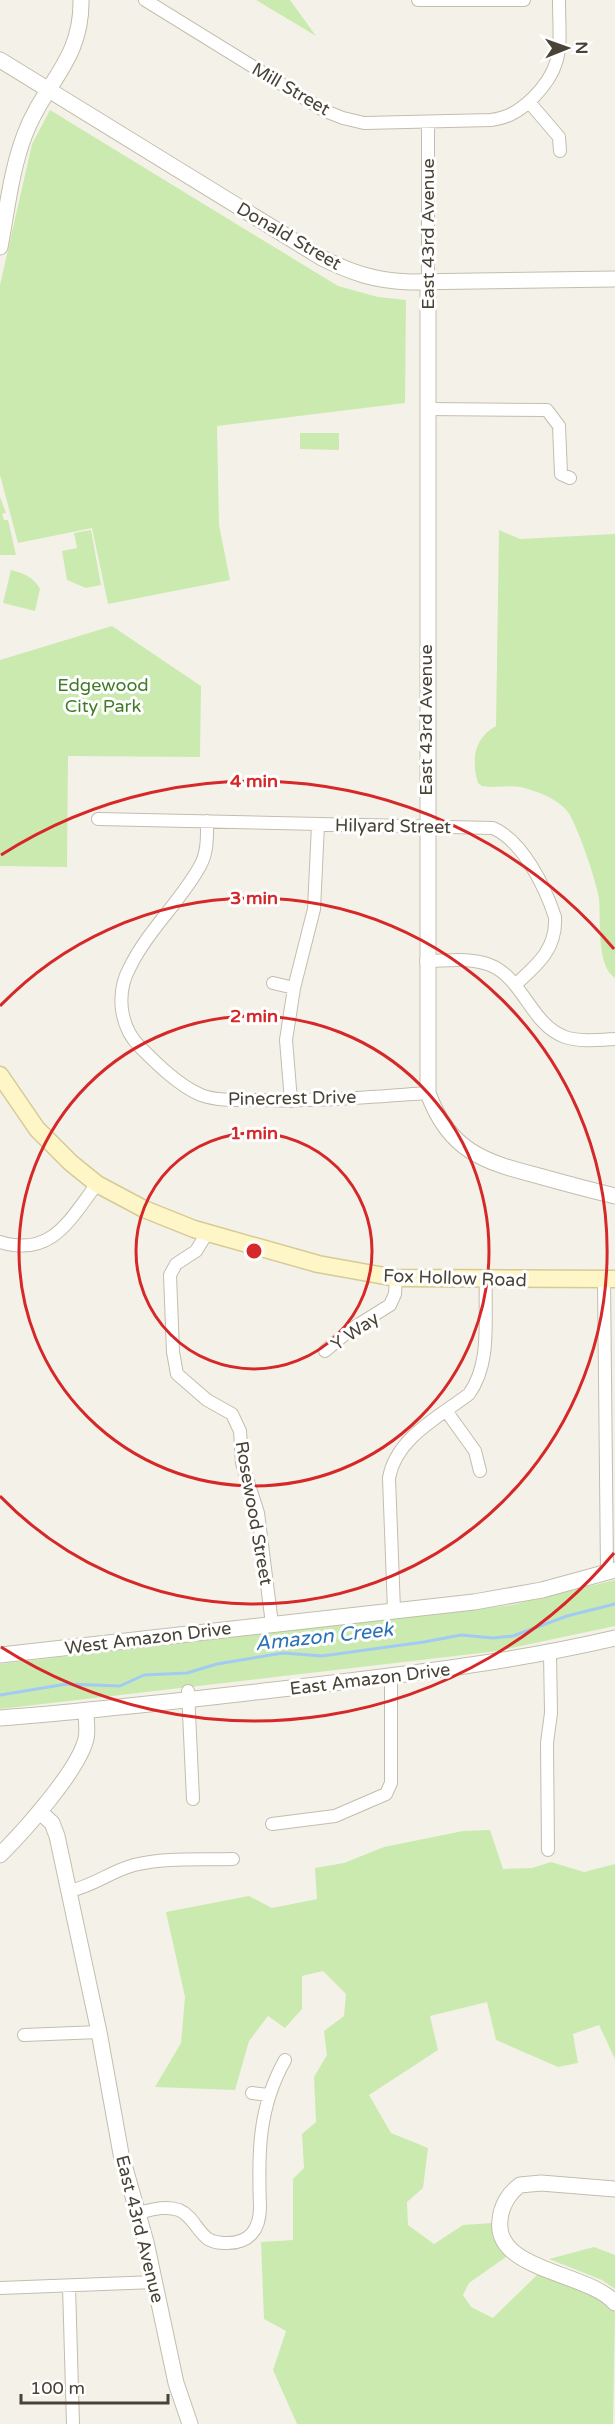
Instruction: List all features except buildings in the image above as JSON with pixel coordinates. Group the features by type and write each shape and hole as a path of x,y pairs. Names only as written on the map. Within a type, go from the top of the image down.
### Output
{"main road":[{"name":"Fox Hollow Road","path":"0,1075 37,1129 71,1163 97,1184 144,1209 207,1233 318,1264 396,1278 610,1280"}],"street":[{"path":"0,248 25,133 75,47 80,28 81,0"},
{"name":"Mill Street","path":"144,0 325,111 364,123 505,118 529,102 555,71 559,54 559,0"},
{"path":"418,0 525,0"},
{"name":"Donald Street","path":"0,60 322,258 354,274 382,281 428,282 615,279"},
{"path":"529,102 559,137 560,151"},
{"name":"East 43rd Avenue","path":"428,122 426,826 428,1093 436,1114 448,1132 481,1159 615,1196"},
{"path":"427,409 547,410 559,426 561,474 570,478"},
{"name":"Hilyard Street","path":"98,819 493,828 512,839 525,856 552,907 556,929 547,954 515,985"},
{"name":"Pinecrest Drive","path":"207,821 207,846 200,866 142,944 128,969 122,990 124,1024 134,1041 201,1095 222,1100 291,1101 428,1093"},
{"path":"291,1101 286,1040 294,988 314,909 318,825"},
{"path":"426,961 482,962 502,972 548,1026 564,1037 579,1040 615,1040"},
{"path":"273,982 294,988"},
{"path":"0,1242 14,1247 35,1245 52,1239 97,1184"},
{"name":"Rosewood Street","path":"207,1233 196,1251 176,1264 170,1275 173,1361 181,1379 207,1400 232,1414 238,1424 243,1471 258,1513 272,1624"},
{"name":"Y Way","path":"325,1351 350,1330 390,1305 395,1294 396,1278"},
{"path":"394,1610 389,1478 392,1463 408,1441 469,1394 482,1371 486,1280"},
{"path":"610,1280 611,1571"},
{"path":"447,1412 476,1451 480,1471"},
{"name":"West Amazon Drive","path":"0,1655 394,1610 542,1590 611,1571"},
{"name":"East Amazon Drive","path":"0,1718 86,1712 189,1695 391,1676 550,1653 615,1638"},
{"path":"548,1850 547,1748 550,1713 550,1653"},
{"path":"272,1824 335,1816 386,1794 391,1783 391,1676"},
{"path":"189,1695 193,1799"},
{"path":"0,1855 40,1812 84,1744 87,1731 86,1712"},
{"name":"East 43rd Avenue","path":"40,1812 55,1829 99,2032 121,2154 155,2282 176,2383 190,2424"},
{"path":"69,1891 95,1885 118,1871 140,1864 233,1859"},
{"path":"24,2035 99,2032"},
{"path":"138,2213 160,2208 180,2211 191,2218 207,2238 218,2243 241,2242 253,2234 260,2212 258,2160 267,2095 285,2060"},
{"path":"252,2093 267,2095"},
{"path":"615,2189 541,2183 520,2185 503,2206 499,2227 502,2240 514,2254 600,2291 615,2303"},
{"path":"0,2289 155,2282"},
{"path":"69,2286 73,2424"}],"green space":[{"path":"256,0 290,0 316,36"},
{"path":"50,110 338,286 378,297 406,300 405,403 217,426 219,525 230,580 108,604 92,528 18,543 0,475 0,285 32,144"},
{"path":"300,433 339,433 339,450 300,449"},
{"path":"0,497 6,513 2,514 4,520 8,520 16,555 0,555"},
{"path":"91,530 101,585 86,588 67,580 62,551 77,548 74,533"},
{"path":"499,530 520,539 615,534 615,978 609,972 602,953 599,899 594,880 568,812 555,801 528,789 516,786 488,787 478,783 475,766 476,750 483,737 496,726"},
{"path":"11,570 28,576 40,589 35,611 3,603"},
{"name":"Edgewood City Park","path":"112,626 201,686 200,757 68,756 67,867 0,866 0,660"},
{"path":"615,1580 615,1626 498,1651 0,1709 0,1664 512,1605"},
{"path":"490,1830 503,1869 532,1868 551,1862 584,1872 615,1864 615,2059 599,2025 573,2034 578,2063 558,2067 496,2040 487,2002 430,2016 438,2050 369,2095 391,2133 428,2148 423,2188 407,2202 408,2225 434,2244 463,2225 492,2223 492,2234 506,2257 469,2283 463,2295 471,2307 493,2318 539,2273 591,2292 600,2297 615,2312 613,2424 297,2424 273,2370 286,2331 264,2319 261,2242 293,2240 293,2179 304,2168 302,2134 316,2122 314,2077 327,2055 324,2031 344,2016 346,1994 323,1971 302,1976 302,2009 285,2028 268,2016 249,2041 235,2090 155,2087 181,2043 185,1997 166,1912 249,1896 272,1908 317,1899 315,1868 344,1863 384,1847 463,1831"},
{"path":"594,2247 615,2255 615,2289 602,2280 549,2259"}],"waterway":[{"name":"Amazon Creek","path":"0,1695 67,1684 120,1686 144,1675 187,1673 217,1664 283,1653 322,1656 461,1635 493,1638 513,1636 567,1616 615,1604"}]}
